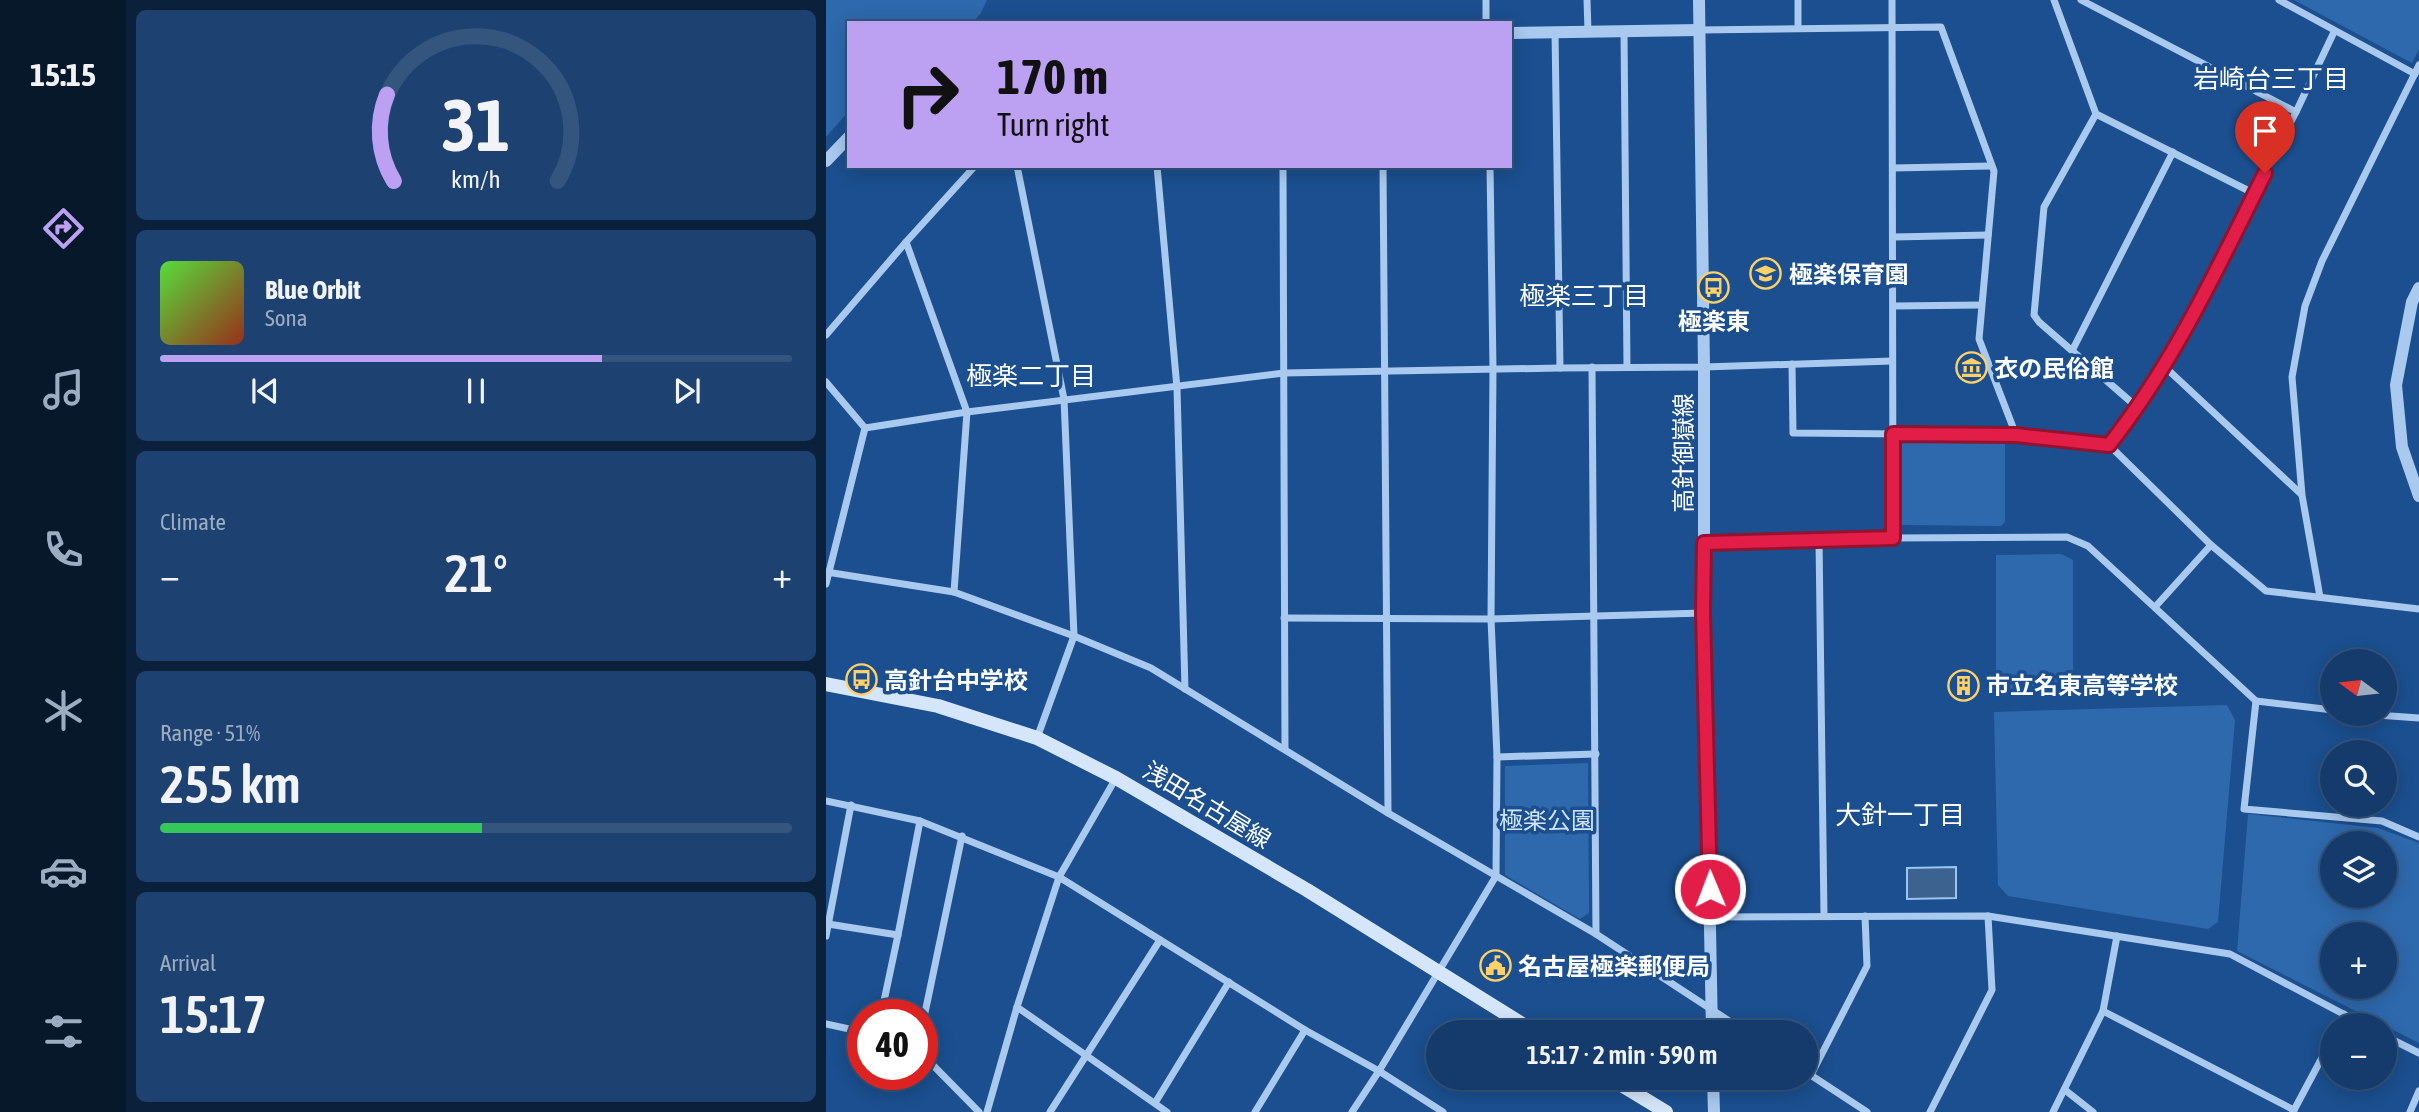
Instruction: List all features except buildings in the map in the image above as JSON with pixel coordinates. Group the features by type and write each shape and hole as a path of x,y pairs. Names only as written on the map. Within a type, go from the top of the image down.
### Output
{"main road":[{"name":"浅田名古屋線","path":"826,684 938,706 1037,738 1116,778 1307,890 1437,974 1515,1020"},
{"path":"1630,1090 1666,1112"}],"street":[{"path":"1486,0 1486,21"},
{"path":"1587,0 1588,31"},
{"name":"高針御嶽線","path":"1699,0 1704,368 1703,613 1712,1020"},
{"path":"1798,0 1798,27"},
{"path":"1892,0 1893,538"},
{"path":"2054,0 2096,114 2255,194"},
{"path":"2081,0 2296,112"},
{"path":"2279,0 2414,74"},
{"path":"1512,33 1941,27 1994,171 1979,339 2016,435"},
{"path":"1624,31 1628,367"},
{"path":"1555,32 1560,368"},
{"path":"2109,445 2165,367 2255,194 2334,32"},
{"path":"2320,597 2302,495 2292,377 2305,306 2322,261 2419,65"},
{"path":"2096,114 2044,207 2034,315 2039,323 2073,349 2138,408"},
{"path":"826,161 847,139"},
{"path":"2073,349 2173,152"},
{"path":"1893,168 1991,166"},
{"path":"826,335 973,168"},
{"path":"1017,168 1064,400 1074,636 1037,738"},
{"path":"1157,168 1177,388 1185,689"},
{"path":"1283,168 1284,750"},
{"path":"1383,168 1388,813"},
{"path":"1352,1112 1496,876 1497,757 1491,619 1493,369 1490,168"},
{"path":"1894,237 1988,235"},
{"path":"906,242 967,412 954,592"},
{"path":"2419,288 2412,302 2396,385 2402,447 2419,496"},
{"path":"1894,306 1981,305"},
{"path":"865,428 967,412 1284,373 1592,367 1704,368 1892,361"},
{"path":"1792,364 1793,433 2016,435 2109,445 2211,545 2266,591 2419,609"},
{"path":"1592,367 1596,934"},
{"path":"2165,367 2302,495"},
{"path":"826,382 865,428"},
{"path":"826,584 865,428"},
{"path":"1704,543 2067,537 2088,546 2256,701 2320,708"},
{"path":"1819,540 1825,916"},
{"path":"2155,607 2211,545"},
{"path":"828,572 954,592 1074,636 1151,668 1388,813 1596,934 1727,1020"},
{"path":"1284,618 1491,619 1703,613"},
{"path":"2256,701 2244,809 2382,821 2419,836"},
{"path":"2398,716 2419,718"},
{"path":"1497,757 1596,754"},
{"path":"987,1112 1059,877 1116,778"},
{"path":"826,801 920,821 1059,877 1443,1112"},
{"path":"826,936 850,805"},
{"path":"884,999 920,821"},
{"path":"928,999 962,836"},
{"path":"1818,1055 1867,966 1866,916"},
{"path":"1710,917 1989,916 2230,954 2342,1013"},
{"path":"1930,1112 1992,990 1989,916"},
{"path":"828,924 898,936"},
{"path":"2053,1112 2103,1011 2117,936"},
{"path":"1050,1112 1160,940"},
{"path":"1155,1103 1229,982"},
{"path":"1017,1007 1167,1112"},
{"path":"2103,1011 2294,1111 2320,1062"},
{"path":"826,1024 847,1029"},
{"path":"1255,1112 1305,1030"},
{"path":"2397,1042 2419,1054"},
{"path":"938,1070 979,1112"},
{"path":"1818,1080 1867,1112"},
{"path":"1713,1090 1713,1112"},
{"path":"2065,1090 2094,1112"},
{"path":"2410,1112 2419,1091"}],"green space":[{"path":"826,0 987,0 974,21 847,21 847,113 826,137"},
{"path":"2294,0 2419,0 2419,49 2412,63"},
{"path":"2005,439 2005,522 2001,526 1902,525 1902,440"},
{"path":"2061,554 2073,560 2073,691 2004,692 1996,685 1996,555"},
{"path":"2227,705 2235,720 2218,922 2208,929 2008,896 1998,885 1994,712"},
{"name":"極楽公園","path":"1588,763 1589,913 1580,919 1505,875 1505,766"},
{"path":"2248,814 2386,831 2320,831 2320,908 2397,908 2397,835 2419,843 2419,1043 2397,1032 2397,1013 2360,1013 2332,999 2397,999 2397,922 2320,922 2320,993 2237,951"}],"shaded area":[{"path":"1956,867 1956,898 1907,899 1907,868"}],"place":[{"name":"極楽保育園","path":"1766,274"},
{"name":"極楽東","path":"1714,287"},
{"name":"衣の民俗館","path":"1971,368"},
{"name":"高針台中学校","path":"861,680"},
{"name":"市立名東高等学校","path":"1963,685"},
{"name":"名古屋極楽郵便局","path":"1495,966"}],"district":[{"name":"岩崎台三丁目","path":"2271,79"},
{"name":"極楽三丁目","path":"1584,296"},
{"name":"極楽二丁目","path":"1031,376"},
{"name":"大針一丁目","path":"1900,815"}],"route":[{"path":"1710,889 1703,613 1704,543 1893,538 1893,434 2016,435 2109,445 2165,367 2265,173"}]}
